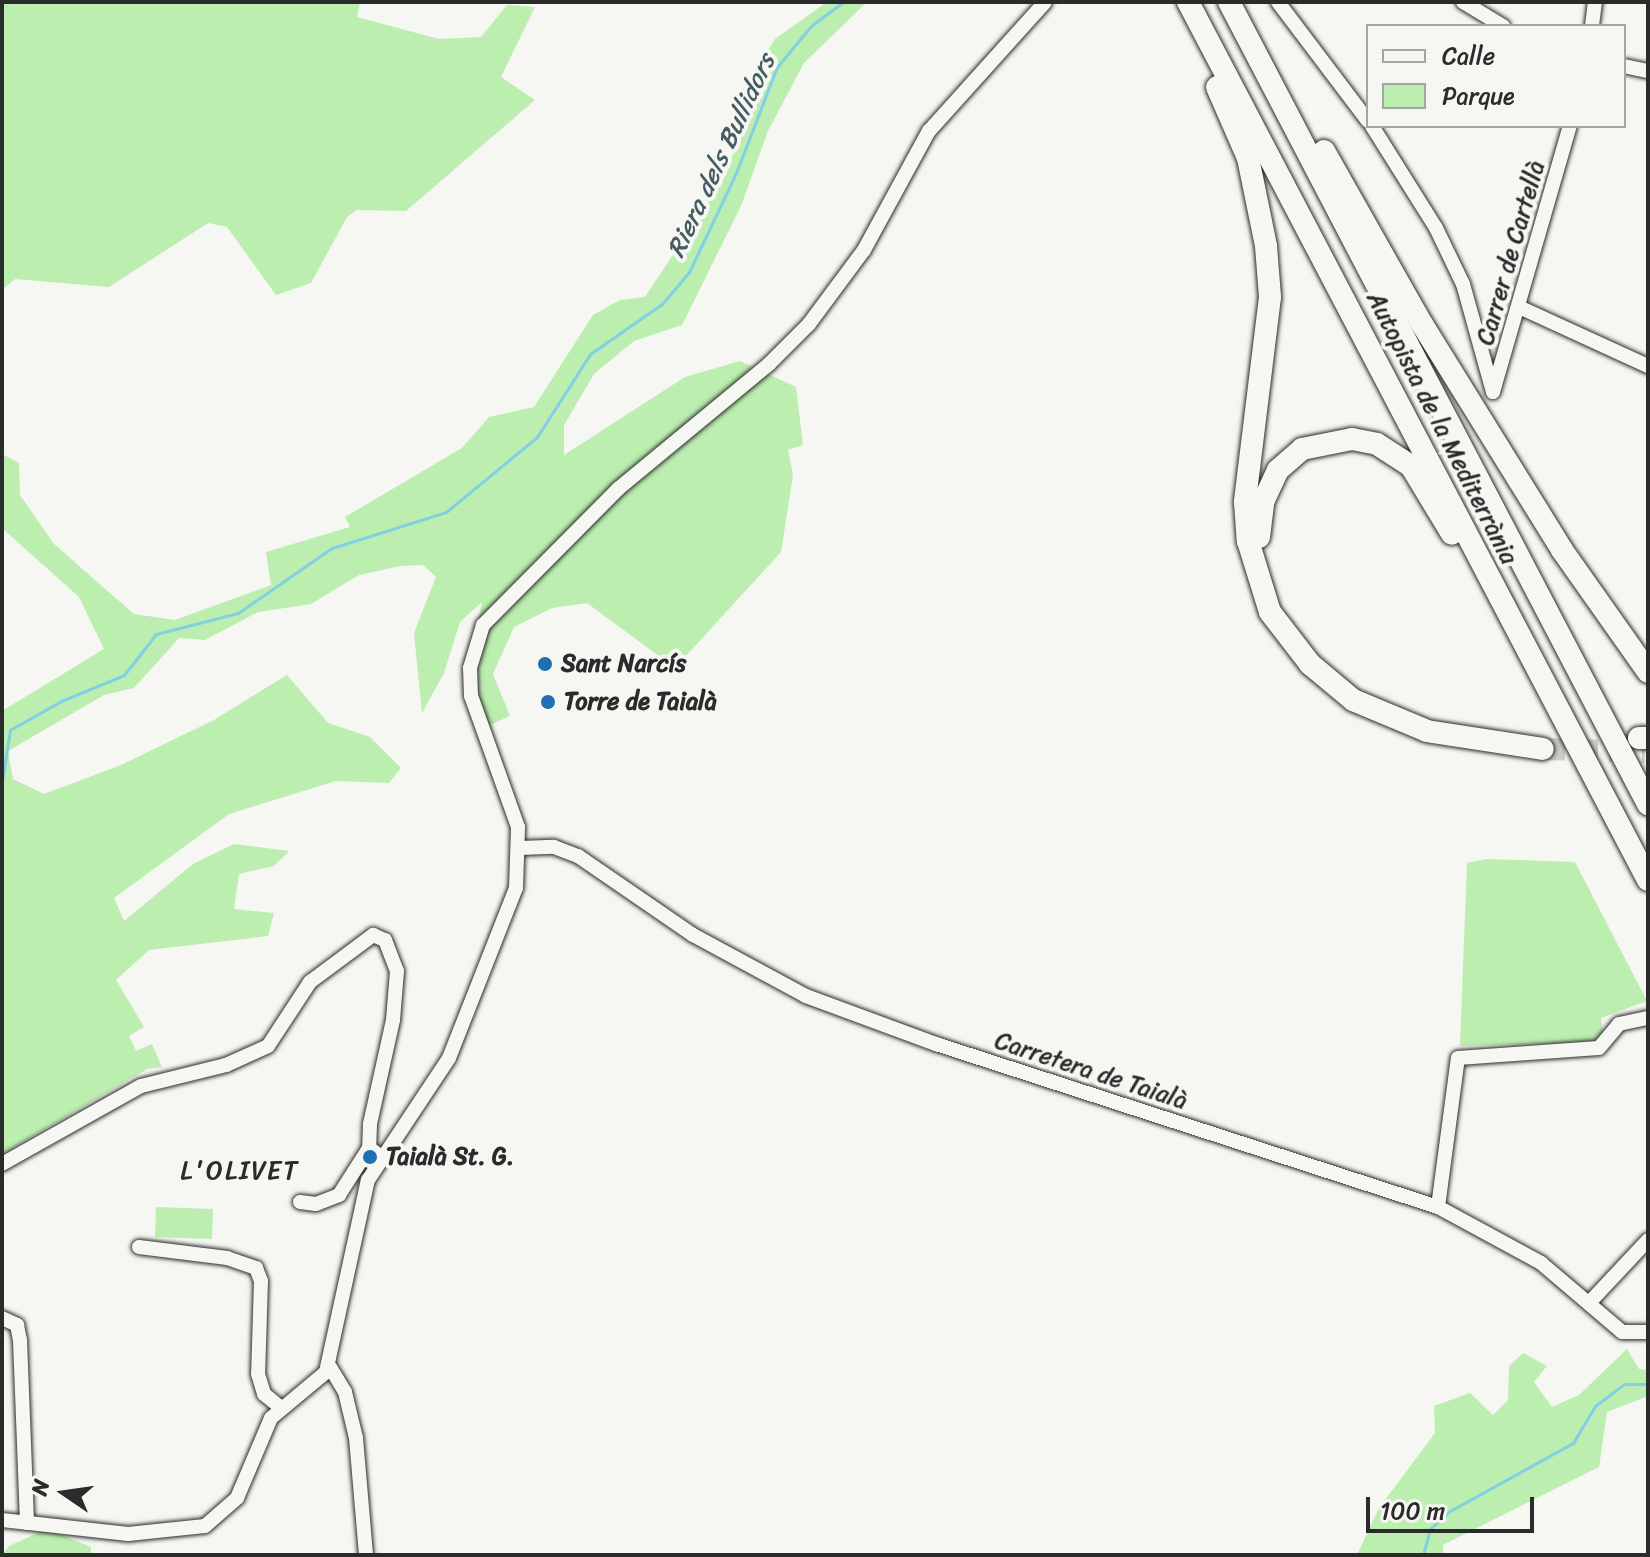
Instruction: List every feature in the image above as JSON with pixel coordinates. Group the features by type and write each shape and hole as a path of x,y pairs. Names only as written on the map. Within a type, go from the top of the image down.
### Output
{"highway":[{"path":"1175,2 1229,111 1260,199 1270,297 1245,511 1257,581 1270,612 1327,681 1364,705 1427,731 1540,742 1456,725 1406,710 1323,661 1292,625 1263,557 1259,518 1278,470 1302,449 1320,442 1366,440 1395,452 1422,480 1539,674"},
{"name":"Autopista de la Mediterrània","path":"1188,2 1648,880"},
{"path":"1233,9 1342,178 1422,324 1562,550 1648,672"},
{"name":"Autopista de la Mediterrània","path":"1233,9 1648,804"}],"street":[{"path":"300,1202 316,1204 339,1195 374,1146 394,1135 439,1076 459,1036 513,899 520,848 514,812 471,696 470,668 483,625 535,567 618,489 769,364 809,324 857,261 929,131 1045,2"},
{"path":"1278,2 1366,119"},
{"path":"1463,2 1500,24"},
{"path":"1592,24 1595,2"},
{"path":"1626,66 1648,71"},
{"name":"Carrer de Cartellà","path":"1373,128 1436,228 1463,284 1493,392 1569,128"},
{"path":"1519,307 1648,366"},
{"name":"Carretera de Taialà","path":"520,848 554,847 578,856 693,935 806,996 950,1049 1438,1207 1541,1263 1623,1333 1648,1332"},
{"path":"2,1164 141,1086 215,1069 268,1046 310,982 373,935 385,940 397,971 393,1020 370,1124 374,1146 330,1367 281,1408 262,1431 232,1505 205,1526 143,1534 2,1520"},
{"path":"1438,1207 1458,1058 1599,1048 1619,1024 1648,1018"},
{"path":"374,1146 394,1135"},
{"path":"1589,1303 1648,1240"},
{"path":"139,1247 227,1258 256,1268 261,1281 258,1374 264,1394 281,1408"},
{"path":"2,1318 17,1325 20,1340 27,1523"},
{"path":"330,1367 345,1392 356,1438 366,1555"}],"green space":[{"path":"2,2 360,2 357,17 439,39 481,37 507,5 535,7 501,77 535,100 406,211 357,210 347,217 311,283 276,295 227,227 208,223 109,287 15,279 2,290"},
{"path":"827,2 867,2 804,63 768,131 741,206 682,325 634,341 594,374 564,425 564,455 685,377 740,361 796,387 803,445 788,450 793,475 781,552 675,668 587,603 552,608 514,627 493,674 510,716 481,729 467,688 482,602 460,622 444,673 422,713 414,633 436,577 423,565 401,566 359,575 311,604 258,612 205,640 179,638 134,688 104,695 8,751 13,779 44,794 121,765 214,720 287,675 328,723 370,737 401,768 389,783 336,781 229,814 114,898 124,921 193,864 234,844 289,851 274,866 239,874 234,909 274,913 268,936 149,950 116,980 144,1027 129,1036 136,1051 152,1044 162,1067 147,1069 2,1154 2,711 104,649 79,597 2,528 2,454 19,463 20,495 54,544 134,614 175,620 271,585 266,552 350,527 345,517 462,448 489,417 534,407 593,315 620,300 645,297 726,175 744,122 741,91 775,39"},
{"path":"1487,859 1575,862 1647,1001 1601,1018 1603,1034 1590,1042 1460,1046 1467,863"},
{"path":"156,1207 213,1209 212,1239 155,1237"},
{"path":"1627,1349 1639,1369 1648,1370 1648,1396 1607,1412 1599,1467 1443,1545 1443,1555 1357,1555 1379,1508 1435,1433 1434,1406 1470,1393 1493,1415 1508,1400 1509,1366 1523,1353 1547,1366 1534,1382 1552,1407 1579,1395"},
{"path":"47,1529 91,1547 91,1555 2,1555 9,1546"}],"waterway":[{"name":"Riera dels Bullidors","path":"2,781 10,730 61,701 124,675 156,634 238,613 332,548 446,512 537,437 590,354 662,304 689,272 736,173 777,67 811,26 843,2"},
{"path":"1423,1555 1430,1529 1448,1512 1573,1443 1595,1406 1624,1384 1648,1384"}],"tunnel":[{"path":"1543,749 1645,752"}],"place":[{"name":"Sant Narcís","path":"545,664"},
{"name":"Torre de Taialà","path":"548,702"},
{"name":"Taialà St. G.","path":"370,1157"}],"district":[{"name":"L'OLIVET","path":"240,1171"}]}
